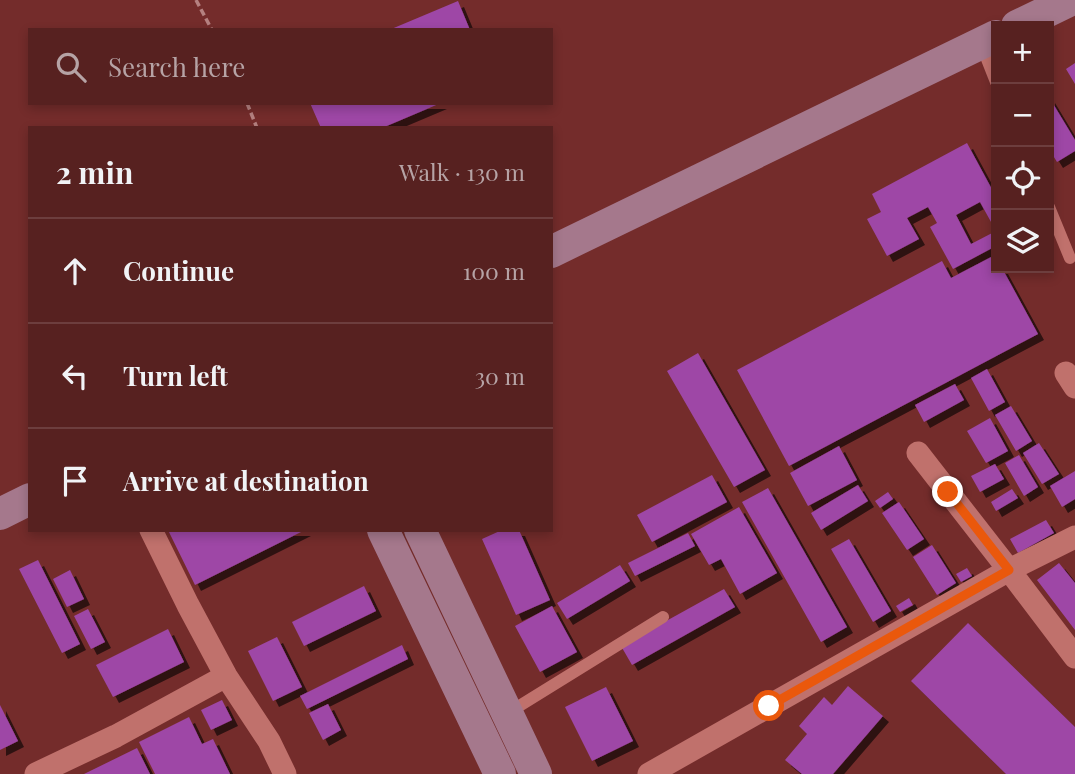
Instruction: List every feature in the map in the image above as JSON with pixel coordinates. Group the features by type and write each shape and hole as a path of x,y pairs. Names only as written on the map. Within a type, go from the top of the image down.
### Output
{"main road":[{"path":"1028,21 1072,0"},
{"path":"553,251 988,40"},
{"path":"0,514 28,500"},
{"path":"421,532 536,774"},
{"path":"393,534 500,774"}],"street":[{"path":"918,453 1075,657"},
{"path":"152,532 226,676 269,741 285,774"},
{"path":"649,774 1009,570 1075,537"},
{"path":"36,774 116,736 226,676"}],"lane":[{"path":"1050,210 1070,258"},
{"path":"507,713 663,617"}],"path":[{"path":"196,0 211,28"},
{"path":"248,105 256,126"}],"building":[{"path":"458,1 469,28 394,28"},
{"path":"1075,63 1075,84 1066,69"},
{"path":"311,105 436,105 387,126 320,126"},
{"path":"1054,105 1075,140 1075,151 1057,162 1054,157"},
{"path":"967,143 991,187 991,222 980,202 956,215 971,244 991,234 991,249 953,269 930,227 937,223 928,207 907,218 919,239 887,256 867,219 881,212 872,194"},
{"path":"991,257 991,273 1005,273 1038,334 789,466 737,370 942,261 951,278"},
{"path":"698,353 765,470 734,487 667,371"},
{"path":"987,369 1005,402 989,411 971,378"},
{"path":"955,384 964,400 924,422 915,405"},
{"path":"1011,406 1032,441 1016,451 995,415"},
{"path":"990,418 1008,451 986,463 967,431"},
{"path":"1039,443 1059,474 1042,484 1023,453"},
{"path":"839,446 857,480 808,506 790,473"},
{"path":"1019,455 1038,487 1024,496 1005,463"},
{"path":"995,464 1004,479 980,492 971,476"},
{"path":"1075,471 1075,499 1062,507 1050,486"},
{"path":"712,475 727,502 652,542 637,515"},
{"path":"858,485 868,501 821,530 811,513"},
{"path":"768,488 847,627 821,642 742,502"},
{"path":"1012,489 1018,498 996,511 991,502"},
{"path":"888,492 893,499 880,508 875,501"},
{"path":"899,502 924,539 907,550 882,513"},
{"path":"739,507 777,573 740,594 721,559 709,565 691,534"},
{"path":"1046,520 1054,533 1018,553 1010,539"},
{"path":"169,532 301,532 195,585"},
{"path":"498,532 520,532 550,600 516,615 482,539"},
{"path":"688,533 695,546 635,576 628,563"},
{"path":"849,539 891,611 873,622 831,549"},
{"path":"932,545 956,583 937,595 913,557"},
{"path":"38,560 80,644 62,653 19,569"},
{"path":"1059,563 1075,583 1075,630 1037,580"},
{"path":"620,565 630,581 567,619 557,603"},
{"path":"967,568 972,576 961,582 956,574"},
{"path":"70,570 84,599 67,607 53,579"},
{"path":"364,586 376,611 304,646 292,622"},
{"path":"724,589 735,607 632,665 621,646"},
{"path":"909,598 913,605 900,612 896,606"},
{"path":"552,606 577,652 540,672 515,626"},
{"path":"88,609 105,642 91,649 74,616"},
{"path":"968,623 1075,727 1075,774 1006,774 911,681"},
{"path":"168,629 184,662 113,697 96,665"},
{"path":"277,637 302,687 273,701 248,651"},
{"path":"402,645 408,659 307,709 300,696"},
{"path":"848,686 883,716 833,774 802,774 785,760 807,734 799,726 824,697 832,705"},
{"path":"606,687 633,741 592,761 565,707"},
{"path":"222,700 232,720 211,730 201,710"},
{"path":"328,704 341,730 323,740 309,713"},
{"path":"0,705 18,741 0,750"},
{"path":"189,717 202,744 213,739 230,774 155,774 139,742"},
{"path":"137,748 150,774 84,774"}],"route":[{"path":"769,706 1009,570 948,492"}]}
